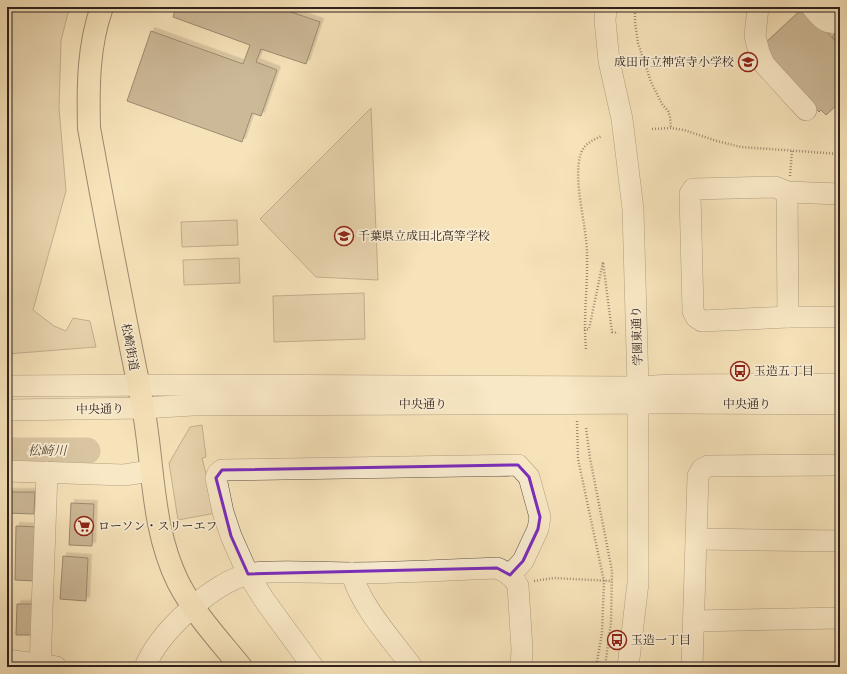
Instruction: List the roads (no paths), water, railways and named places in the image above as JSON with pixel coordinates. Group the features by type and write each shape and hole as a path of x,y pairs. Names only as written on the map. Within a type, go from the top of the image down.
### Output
{"main road":[{"name":"松崎街道","path":"102,7 90,63 88,93 89,128 137,385 143,408 156,511 164,543 178,582 193,607 241,667"}],"street":[{"name":"学園東通り","path":"606,7 605,21 609,61 622,119 633,208 638,396 638,583 628,667"},
{"path":"758,7 755,36 764,64 806,110"},
{"path":"812,7 823,20 833,23 840,21"},
{"path":"840,194 787,192 775,187 758,186 693,189 690,194 693,311 696,317 702,321 788,317 840,317"},
{"path":"787,192 788,317"},
{"name":"中央通り","path":"7,410 638,396 671,385 840,384"},
{"name":"中央通り","path":"7,386 137,385 638,396 840,404"},
{"path":"313,667 265,601 248,574 231,536 223,512 216,478 218,473 222,470 518,465 529,477 540,517 538,529 514,581 522,649 521,667"},
{"path":"692,667 698,476 702,469 708,466 840,465"},
{"path":"7,471 124,475 151,471"},
{"path":"7,660 46,666 48,472"},
{"path":"697,539 840,541"},
{"path":"145,667 158,644 171,627 193,607 208,595 226,584 248,574 288,571 352,573 497,568 505,571 514,581"},
{"path":"352,573 354,583 367,607 412,667"},
{"path":"694,621 840,618"}],"waterway":[{"name":"松崎川","path":"7,451 87,451"}],"place":[{"name":"成田市立神宮寺小学校","path":"748,62"},
{"name":"千葉県立成田北高等学校","path":"344,236"},
{"name":"玉造五丁目","path":"740,371"},
{"name":"ローソン・スリーエフ","path":"84,526"},
{"name":"玉造一丁目","path":"617,640"}]}
